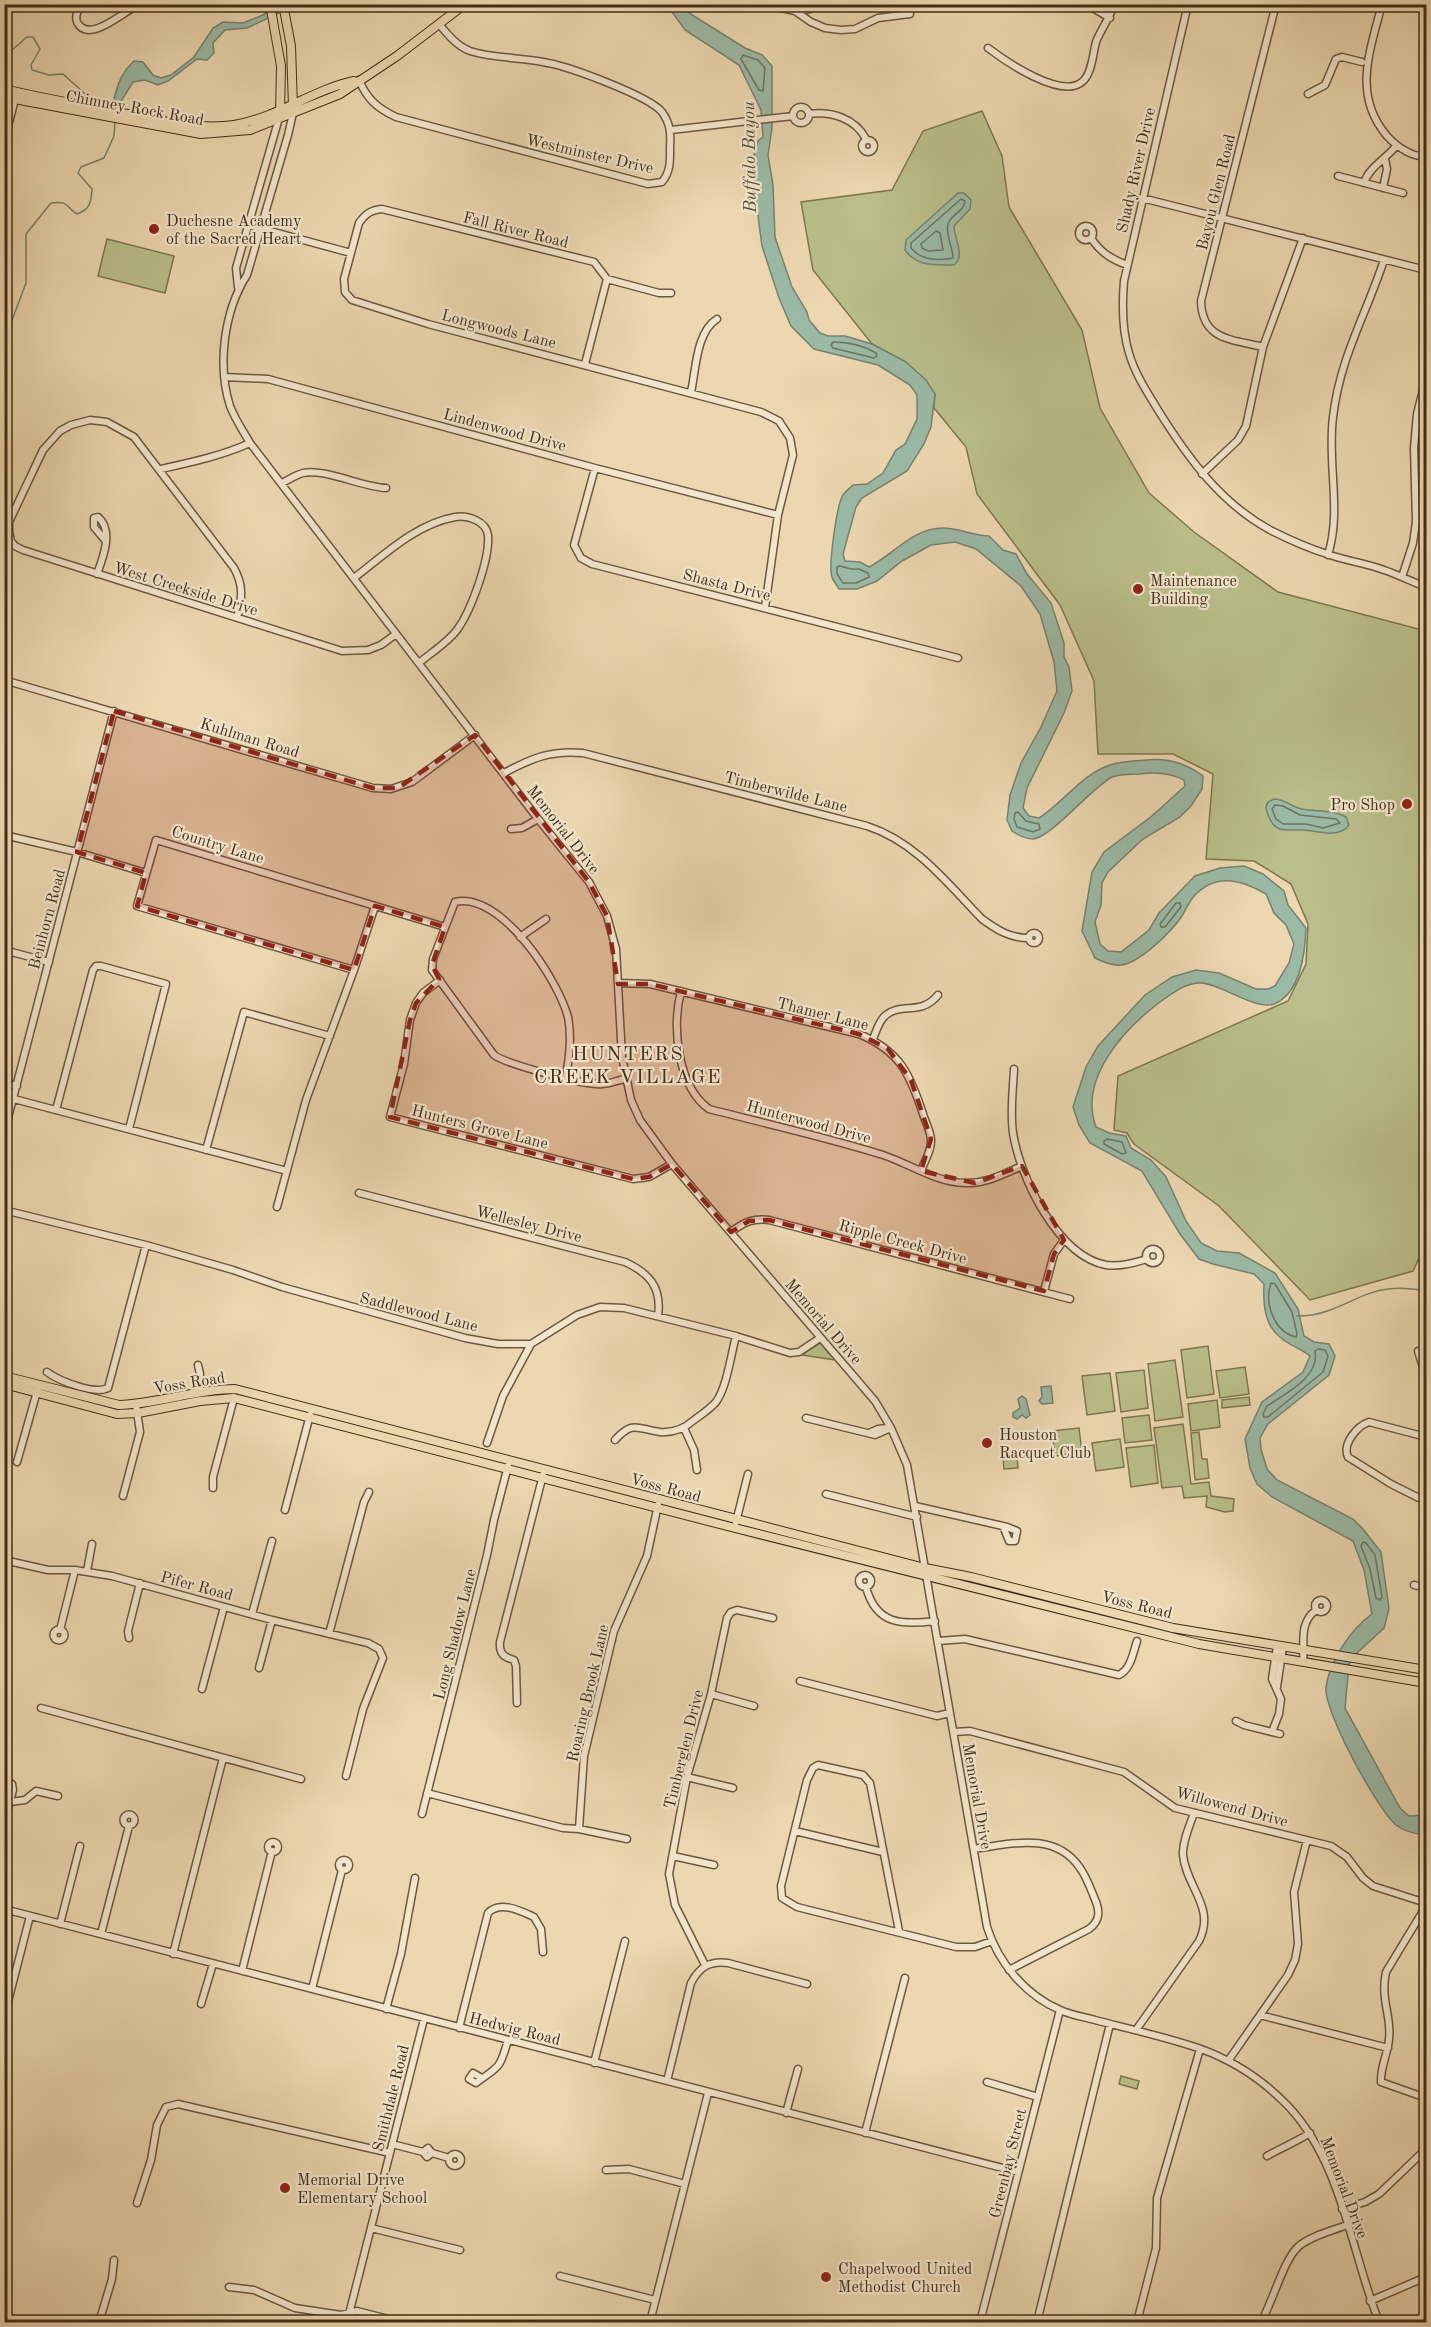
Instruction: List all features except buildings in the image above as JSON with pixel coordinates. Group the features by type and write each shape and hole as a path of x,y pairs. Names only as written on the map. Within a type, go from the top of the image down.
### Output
{"main road":[{"name":"Memorial Drive","path":"270,4 282,66 280,114"},
{"name":"Memorial Drive","path":"283,4 288,23 293,74 293,109"},
{"name":"Chimney Rock Road","path":"4,97 16,96 176,126 201,134 250,130 342,84 359,80 397,56 465,4"},
{"name":"Chimney Rock Road","path":"4,89 16,96"},
{"name":"Voss Road","path":"4,1376 100,1411 117,1414 138,1413 200,1401 234,1398 542,1479 601,1493 737,1519 1110,1622 1226,1648 1426,1683"},
{"name":"Voss Road","path":"4,1384 104,1402 136,1405 200,1391 235,1389 604,1484 735,1528 926,1573 971,1577 1173,1628 1426,1670"},
{"path":"247,1401 249,1392"},
{"path":"363,1431 366,1423"},
{"path":"426,1448 429,1439"},
{"path":"601,1493 604,1484"},
{"path":"1051,1607 1054,1597"},
{"path":"1110,1622 1113,1612"},
{"path":"1226,1648 1228,1638"},
{"path":"1426,1670 1426,1678"}],"street":[{"path":"82,4 76,15 78,24 84,30 94,31 131,9 133,4"},
{"path":"765,4 795,11 810,9 818,4"},
{"path":"795,11 825,28 841,30 855,29 878,18 910,14 909,4"},
{"path":"1086,4 1110,18"},
{"path":"988,48 1013,66 1047,82 1064,86 1077,85 1085,81 1097,39 1110,18 1114,4"},
{"name":"Shady River Drive","path":"1188,4 1127,265 1122,306 1127,343 1138,377 1183,450 1202,474 1251,518 1271,531 1328,555 1384,570 1426,587"},
{"name":"Bayou Glen Road","path":"1263,347 1220,336 1206,325 1202,318 1201,301 1276,4"},
{"path":"1382,4 1365,63 1368,99 1383,131 1396,146 1413,155 1426,157"},
{"path":"439,24 454,41 470,51 548,63 602,80 659,109 671,130 790,117 801,123 806,121 809,114"},
{"path":"1308,94 1325,85 1336,59 1342,57 1365,63"},
{"name":"Westminster Drive","path":"359,80 364,94 373,104 396,117 648,184 663,182 669,169 671,130"},
{"path":"4,141 16,96"},
{"path":"790,117 795,109 800,107 805,108 809,114"},
{"name":"Memorial Drive","path":"238,288 247,275 288,135 293,109"},
{"name":"Memorial Drive","path":"280,114 236,268 238,288 224,351 224,377 235,419 250,443 396,634 538,819 590,882 607,916 616,949 622,1057 631,1100 640,1120 672,1164 854,1375 875,1401 891,1428 907,1465 992,1941 1009,1970 1033,1994 1060,2010 1200,2049 1228,2061 1271,2090 1287,2105 1310,2133 1324,2160 1378,2322"},
{"path":"809,114 830,114 846,119 858,128 866,140"},
{"path":"1364,183 1367,174 1396,146"},
{"path":"1383,188 1387,169 1385,159"},
{"path":"1338,176 1403,193"},
{"path":"1142,198 1426,270"},
{"name":"Fall River Road","path":"351,253 359,223 368,213 382,209 594,262 607,279"},
{"path":"248,225 351,253"},
{"path":"1091,238 1102,252 1113,260 1127,265"},
{"path":"1202,474 1225,455 1246,426 1263,347 1303,238"},
{"name":"Longwoods Lane","path":"351,253 344,279 345,292 352,300 428,324 691,392 761,412 779,421 786,431 793,455 778,515"},
{"path":"1328,555 1335,521 1331,444 1338,383 1349,345 1375,287 1384,260"},
{"path":"585,364 607,279 659,293 671,293"},
{"path":"691,392 703,337 710,323 717,319"},
{"name":"Lindenwood Drive","path":"224,377 251,376 268,379 778,515"},
{"path":"1402,578 1413,543 1416,522 1414,447 1417,414 1426,378"},
{"name":"West Creekside Drive","path":"161,470 126,430 107,422 80,422 60,431 50,441 9,522 9,536 15,546 342,651 368,650 381,645 396,634"},
{"path":"237,618 242,598 242,586 238,576 161,470 231,452 250,443"},
{"name":"Shasta Drive","path":"596,468 574,544 581,558 592,564 958,658"},
{"path":"282,483 299,474 313,471 375,488 386,488"},
{"path":"765,608 778,515"},
{"path":"354,578 402,541 437,522 457,517 468,518 482,524 488,533 487,549 475,597 468,613 455,632 419,663"},
{"path":"97,574 105,540"},
{"name":"Kuhlman Road","path":"4,680 381,789 398,788 412,782 475,735"},
{"name":"Beinhorn Road","path":"4,1133 114,711"},
{"name":"Timberwilde Lane","path":"504,773 533,758 547,754 564,751 583,753 867,826 885,832 915,850 982,919 994,928 1017,938 1028,938"},
{"path":"511,829 522,828 538,819"},
{"path":"4,836 78,852 146,873 137,906 354,970"},
{"name":"Country Lane","path":"146,873 156,840 445,927"},
{"path":"566,1077 570,1042 568,1020 560,994 542,964 500,915 490,908 469,902 455,902 432,964 432,970 494,1055 500,1059 566,1077 603,1084 625,1078"},
{"path":"277,1207 306,1100 375,906"},
{"path":"520,937 546,919"},
{"path":"4,950 49,962"},
{"path":"56,1110 93,970 96,966 101,966 140,976 166,984 166,988 129,1129"},
{"name":"Hunters Grove Lane","path":"440,980 423,993 413,1011 404,1064 390,1117 633,1179 649,1177 672,1164"},
{"name":"Thamer Lane","path":"618,984 651,984 681,991 859,1034 888,1049 899,1060 916,1092 931,1139 921,1171"},
{"name":"Hunterwood Drive","path":"681,991 677,1031 684,1072 694,1094 709,1109 885,1155 921,1171 952,1181 988,1180 1022,1167"},
{"path":"873,1040 885,1015 893,1011 926,1007 938,995"},
{"path":"206,1150 244,1012 330,1036"},
{"path":"1014,1069 1013,1134 1022,1167 1041,1206 1064,1240 1075,1251 1107,1265 1123,1265 1147,1259"},
{"path":"4,1083 17,1086"},
{"path":"14,1099 287,1171"},
{"name":"Wellesley Drive","path":"359,1193 625,1262 643,1270 653,1283 660,1306 658,1316"},
{"name":"Saddlewood Lane","path":"4,1210 146,1245 233,1270 290,1290 465,1338 498,1344 531,1344"},
{"name":"Ripple Creek Drive","path":"731,1232 757,1218 770,1220 1070,1299"},
{"path":"1044,1291 1054,1254 1064,1240"},
{"path":"47,1372 62,1381 95,1390 102,1391 108,1388 146,1245"},
{"path":"487,1443 503,1396 531,1344 577,1315 600,1307 624,1308 658,1316 790,1353 799,1352 820,1338"},
{"path":"615,1440 632,1426 662,1432 684,1428 713,1406 718,1399 736,1336"},
{"path":"1418,1351 1426,1377"},
{"path":"198,1365 200,1391"},
{"path":"17,1462 38,1389"},
{"path":"213,1488 213,1477 234,1398"},
{"path":"123,1496 140,1431 136,1405"},
{"path":"285,1510 311,1409"},
{"path":"806,1418 875,1435 891,1428"},
{"path":"1425,1523 1425,1495 1419,1498 1391,1484 1348,1457 1345,1450 1362,1424 1370,1422 1426,1437"},
{"path":"684,1428 694,1450 697,1470"},
{"name":"Long Shadow Lane","path":"422,1814 488,1555 509,1460"},
{"path":"517,1703 516,1666 514,1660 501,1653 500,1642 544,1468"},
{"path":"735,1528 748,1474"},
{"path":"328,1634 364,1502 369,1492"},
{"path":"826,1494 917,1517"},
{"name":"Roaring Brook Lane","path":"579,1829 584,1756 614,1631 647,1556 658,1503"},
{"path":"915,1506 1003,1526"},
{"path":"252,1614 272,1541"},
{"path":"87,1571 92,1545"},
{"name":"Pifer Road","path":"4,1560 48,1570 87,1571 140,1583 272,1620 368,1643 379,1649 383,1658 363,1709 346,1776"},
{"path":"60,1630 75,1570"},
{"path":"129,1638 128,1631 140,1583"},
{"path":"1414,1585 1426,1588"},
{"path":"866,1587 872,1605 886,1618 904,1623 935,1621"},
{"path":"202,1689 224,1606"},
{"name":"Timberglen Drive","path":"705,1965 675,1905 669,1874 687,1777 711,1694 727,1618 731,1612 737,1610 773,1618"},
{"path":"1303,1662 1304,1626 1309,1616 1316,1610"},
{"path":"259,1668 272,1620"},
{"path":"938,1641 965,1639 1119,1675 1128,1666 1137,1641"},
{"path":"1272,1732 1279,1714 1281,1699 1277,1687 1280,1646"},
{"path":"800,1681 937,1716 950,1713"},
{"path":"711,1694 754,1706"},
{"path":"41,1708 301,1779"},
{"path":"1236,1721 1280,1734"},
{"name":"Willowend Drive","path":"954,1732 970,1731 1124,1772 1175,1808 1331,1846 1347,1857 1363,1878 1373,1886 1426,1904"},
{"path":"173,1954 223,1758"},
{"path":"899,1931 870,1783 863,1775 823,1765 813,1768 781,1886 782,1898 797,1907 965,1948 984,1945 992,1941"},
{"path":"687,1777 733,1788"},
{"path":"4,1779 12,1784 4,1823"},
{"path":"10,1802 25,1800 36,1791 58,1796"},
{"path":"427,1793 563,1828 627,1839"},
{"path":"1136,2030 1199,1941 1205,1926 1204,1911 1183,1854 1194,1813"},
{"path":"101,1934 129,1826"},
{"path":"795,1831 883,1852"},
{"path":"1228,2061 1288,1975 1295,1960 1298,1944 1294,1892 1308,1840"},
{"path":"974,1849 1030,1841 1052,1846 1069,1855 1076,1862 1098,1906 1098,1919 1089,1929 1009,1970"},
{"path":"60,1924 80,1846"},
{"path":"242,1971 272,1851"},
{"path":"673,1856 714,1865"},
{"path":"312,1989 342,1870"},
{"path":"386,2009 401,1954 415,1878"},
{"path":"1426,1904 1386,1972 1383,1984 1384,2002 1390,2037 1380,2075 1381,2082 1426,2098"},
{"path":"459,2028 488,1913 492,1908 501,1906 534,1917 541,1929 543,1952"},
{"name":"Hedwig Road","path":"4,1909 1018,2172"},
{"path":"4,2017 30,1916"},
{"path":"594,2063 625,1941"},
{"path":"667,2081 691,1983 705,1965 716,1962 728,1963 807,1984"},
{"path":"201,2004 213,1964"},
{"path":"866,2133 905,1978"},
{"name":"Greenbay Street","path":"980,2322 1060,2010"},
{"path":"1260,2015 1388,2048"},
{"name":"Smithdale Road","path":"347,2322 424,2019"},
{"path":"1037,2322 1110,2024"},
{"path":"480,2078 489,2075 497,2068 508,2040"},
{"path":"1137,2322 1156,2248 1157,2198 1200,2049"},
{"path":"786,2113 798,2069"},
{"path":"987,2082 1038,2097"},
{"path":"650,2322 708,2093"},
{"path":"137,2203 151,2160 157,2125 166,2107 178,2104 390,2153"},
{"path":"1267,2156 1294,2144 1310,2133"},
{"path":"392,2144 423,2152 428,2148 432,2153 449,2158"},
{"path":"1342,2209 1365,2202 1379,2194 1426,2149"},
{"path":"606,2170 629,2169 685,2184"},
{"path":"1261,2322 1269,2309 1290,2255 1300,2245 1347,2225"},
{"path":"371,2228 460,2250"},
{"path":"103,2322 100,2319 112,2279 114,2260"},
{"path":"560,2276 655,2300"},
{"path":"1370,2301 1426,2277"},
{"path":"228,2287 254,2290 295,2308 341,2315 357,2312 400,2322"}],"highlighted area":[{"path":"114,711 373,788 398,788 475,735 589,882 607,916 618,984 650,984 859,1034 888,1049 911,1080 931,1139 921,1171 975,1183 1022,1166 1064,1240 1054,1254 1044,1291 769,1220 749,1221 731,1232 672,1164 649,1177 633,1179 390,1117 410,1020 416,1003 439,979 432,965 445,927 375,906 354,970 137,906 146,873 77,852"}],"green space":[{"path":"982,111 1002,156 1009,207 1082,330 1100,408 1149,493 1194,532 1278,592 1426,631 1426,1243 1413,1271 1310,1300 1219,1206 1134,1144 1127,1133 1114,1130 1118,1076 1288,1001 1306,964 1308,924 1291,884 1254,861 1206,859 1213,774 1173,754 1098,754 1094,681 1060,605 977,494 966,447 934,408 935,394 906,362 872,344 813,270 801,202 892,190 923,131"},
{"path":"107,239 174,256 165,293 98,276"},
{"path":"820,1343 835,1360 802,1355"},
{"path":"1208,1346 1214,1394 1187,1398 1181,1350"},
{"path":"1175,1360 1183,1417 1155,1421 1148,1364"},
{"path":"1245,1367 1249,1394 1220,1398 1216,1371"},
{"path":"1144,1370 1148,1408 1121,1412 1116,1373"},
{"path":"1110,1373 1115,1411 1087,1415 1082,1376"},
{"path":"1249,1397 1250,1405 1222,1408 1222,1400"},
{"path":"1217,1400 1220,1427 1191,1431 1188,1404"},
{"path":"1149,1415 1152,1440 1125,1443 1122,1418"},
{"path":"1183,1424 1191,1484 1209,1482 1211,1496 1234,1499 1233,1511 1225,1512 1206,1507 1207,1496 1184,1498 1182,1486 1162,1488 1154,1428"},
{"path":"1079,1428 1082,1453 1055,1456 1052,1431"},
{"path":"1199,1432 1202,1459 1207,1459 1209,1478 1195,1480 1191,1433"},
{"path":"1120,1439 1124,1467 1096,1471 1092,1443"},
{"path":"1154,1445 1158,1483 1131,1487 1126,1448"},
{"path":"1017,1456 1018,1468 1004,1469 1003,1458"},
{"path":"1121,2076 1139,2081 1137,2089 1119,2084"}],"water":[{"path":"280,5 296,5 247,28 225,30 213,43 214,53 207,60 197,59 168,81 158,85 145,80 133,82 120,103 114,99 121,78 134,61 143,62 153,75 161,78 171,75 194,57 213,28 223,22 243,23"},
{"path":"667,5 685,5 689,13 745,48 762,55 772,66 772,128 768,155 773,185 775,237 792,287 807,312 809,320 820,333 828,336 845,336 872,344 906,362 926,380 935,394 931,427 924,444 907,471 862,498 856,507 843,554 845,561 860,562 869,567 922,532 943,528 989,536 1003,550 1016,554 1027,574 1051,603 1064,643 1064,657 1069,667 1072,691 1064,713 1027,788 1023,808 1029,816 1039,818 1090,775 1114,764 1128,761 1169,761 1190,768 1203,776 1202,789 1191,806 1180,817 1143,839 1108,872 1102,883 1101,905 1095,922 1100,944 1108,951 1121,952 1149,930 1159,913 1195,876 1220,868 1244,866 1263,874 1284,891 1288,905 1306,928 1300,971 1296,982 1283,999 1274,1004 1257,1004 1218,987 1200,983 1178,990 1146,1013 1119,1041 1099,1073 1093,1091 1092,1109 1096,1127 1109,1133 1126,1136 1131,1148 1151,1160 1166,1177 1186,1221 1201,1243 1217,1251 1239,1253 1275,1273 1298,1309 1304,1336 1314,1342 1329,1344 1335,1356 1329,1375 1268,1424 1260,1438 1261,1449 1267,1469 1277,1480 1353,1519 1381,1552 1389,1609 1384,1628 1358,1652 1349,1664 1345,1708 1400,1808 1409,1816 1426,1815 1426,1835 1403,1829 1387,1815 1353,1759 1327,1699 1328,1677 1337,1656 1349,1637 1372,1614 1364,1570 1353,1541 1272,1497 1257,1484 1250,1468 1245,1439 1262,1402 1303,1372 1310,1356 1284,1340 1271,1327 1264,1306 1264,1284 1254,1274 1199,1259 1180,1234 1142,1171 1090,1143 1079,1125 1073,1107 1086,1067 1098,1046 1145,995 1172,977 1196,970 1219,973 1256,989 1268,989 1275,986 1289,963 1294,944 1286,925 1274,913 1266,894 1238,882 1220,881 1202,888 1171,930 1137,959 1118,965 1095,958 1082,931 1092,872 1104,852 1152,816 1185,786 1184,780 1157,773 1112,777 1050,830 1033,839 1024,838 1012,831 1007,820 1010,795 1021,763 1057,691 1054,662 1040,614 1021,586 976,549 955,542 931,545 902,561 877,581 857,589 839,589 832,577 831,561 836,522 843,495 853,485 867,484 883,473 896,450 905,444 917,419 917,395 910,385 878,365 814,349 791,326 762,246 754,186 754,154 758,141 763,137 761,110 739,65 685,30"},
{"path":"958,193 964,193 971,200 970,209 954,226 959,252 957,261 954,265 940,265 915,260 905,250 906,240"},
{"path":"1274,799 1302,809 1341,814 1346,817 1349,825 1340,832 1334,833 1282,830 1274,826 1266,810 1268,802"},
{"path":"1051,1386 1053,1403 1042,1404 1039,1401 1042,1397 1041,1387"},
{"path":"1022,1396 1026,1399 1030,1415 1026,1418 1022,1415 1017,1419 1013,1417 1013,1413 1020,1408 1018,1399"}],"waterway":[{"path":"4,47 12,50 27,37 33,37 40,49 31,65 32,70 49,75 63,74 94,102 103,105"},
{"path":"110,108 117,101"},
{"path":"4,390 11,387 11,323 26,283 26,234 51,203 65,203 77,214 88,207 92,189 78,173 81,167 104,158 114,136 115,121"},
{"path":"1297,1316 1322,1313 1377,1291 1397,1288 1426,1291"}],"place":[{"name":"Duchesne Academy of the Sacred Heart","path":"154,229"},
{"name":"Maintenance Building","path":"1138,589"},
{"name":"Pro Shop","path":"1407,804"},
{"name":"Houston Racquet Club","path":"987,1443"},
{"name":"Memorial Drive Elementary School","path":"285,2188"},
{"name":"Chapelwood United Methodist Church","path":"826,2277"}],"district":[{"name":"HUNTERS CREEK VILLAGE","path":"628,1064"}],"water label":[{"name":"Buffalo Bayou","path":"749,157"}]}
